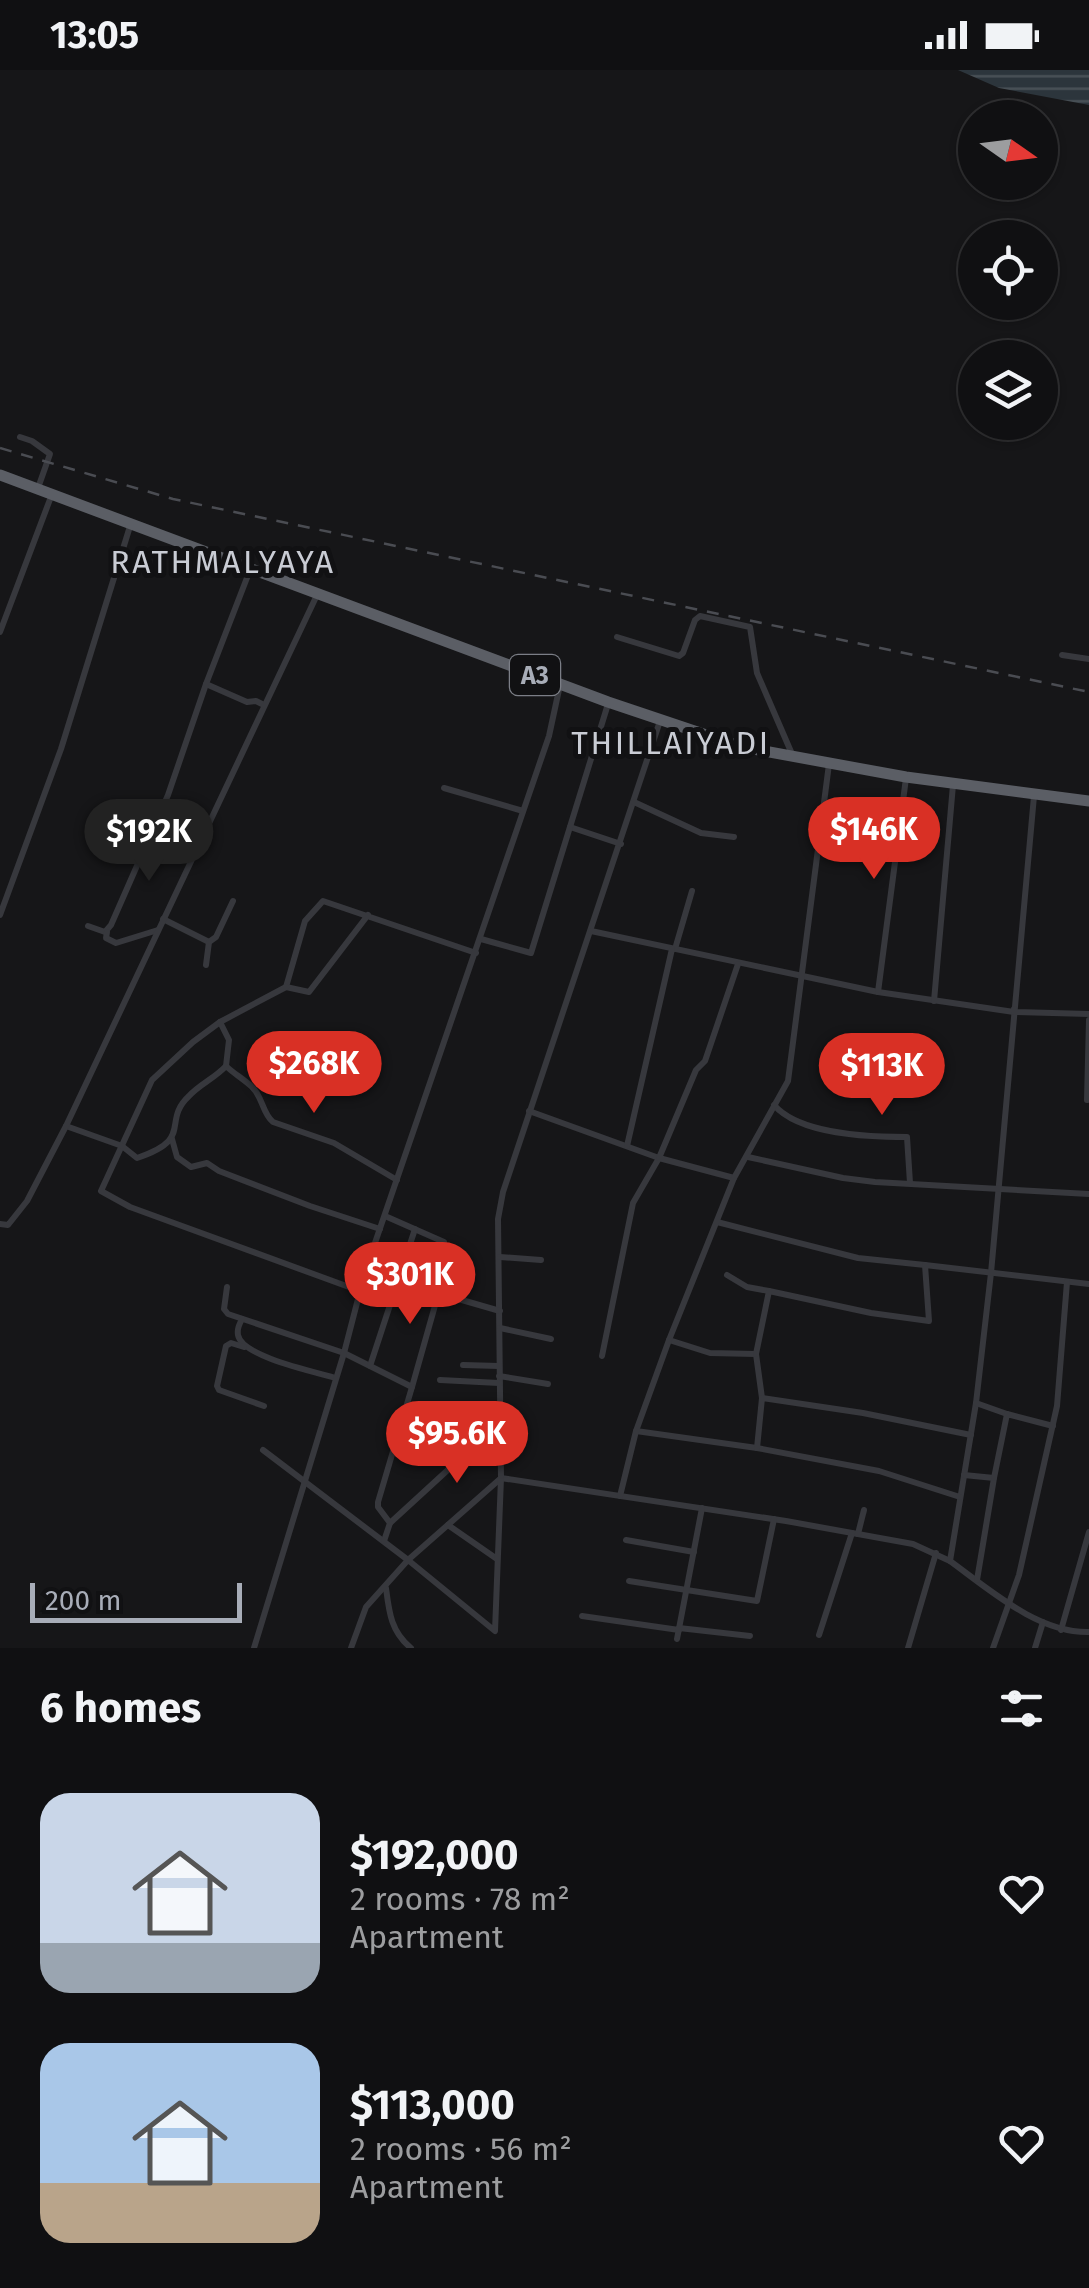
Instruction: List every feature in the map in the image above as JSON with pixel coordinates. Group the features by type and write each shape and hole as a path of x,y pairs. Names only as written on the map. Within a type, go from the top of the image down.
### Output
{"highway":[{"name":"A3","path":"0,475 660,721 742,746 953,784 1089,801"}],"street":[{"path":"20,437 32,440 50,454 38,489"},
{"path":"0,632 52,494"},
{"path":"0,915 67,730 131,522"},
{"path":"158,930 116,942 106,938 168,795 251,568"},
{"path":"0,1224 8,1225 27,1201 66,1126 318,594"},
{"path":"617,637 679,656 694,620 700,616 750,628 757,673 792,755"},
{"path":"1062,655 1089,660"},
{"path":"206,684 246,702 265,705"},
{"path":"254,1648 365,1272 549,736 560,684"},
{"path":"481,939 531,954 608,702"},
{"path":"263,1450 302,1476 305,1483 495,1631 501,1478 498,1220 503,1192 660,721"},
{"path":"620,1496 636,1431 734,1178 788,1081 829,764"},
{"path":"878,992 906,776"},
{"path":"934,1001 953,784"},
{"path":"444,788 523,810"},
{"path":"950,1560 992,1274 1034,796"},
{"path":"634,802 701,832 734,837"},
{"path":"570,827 621,844"},
{"path":"627,1146 674,949 692,891"},
{"path":"1014,1012 1025,898"},
{"path":"286,988 305,921 323,901 476,953"},
{"path":"206,964 209,942 216,937 233,902"},
{"path":"360,1290 130,1208 101,1192 152,1080 220,1022 286,988 309,992 368,915"},
{"path":"164,918 209,942"},
{"path":"88,926 107,930"},
{"path":"590,931 878,992 1014,1012 1089,1017 1087,1100"},
{"path":"602,1356 633,1203 659,1158 696,1070 705,1061 738,964"},
{"path":"220,1022 229,1040 226,1066 181,1105 172,1139 177,1157 191,1167 207,1163 310,1206 381,1229"},
{"path":"226,1066 250,1084 266,1116 274,1122 334,1143 397,1180"},
{"path":"774,1105 784,1116 822,1128 907,1137 910,1183"},
{"path":"528,1110 659,1158 734,1178"},
{"path":"66,1126 122,1146 137,1158 172,1139"},
{"path":"748,1157 843,1178 1089,1194"},
{"path":"385,1216 444,1242 438,1295 378,1502 390,1523"},
{"path":"717,1222 858,1258 1089,1284"},
{"path":"370,1366 416,1229"},
{"path":"500,1257 541,1260"},
{"path":"727,1275 747,1287 929,1321 925,1265"},
{"path":"365,1272 500,1311"},
{"path":"993,1648 1019,1574 1058,1406 1067,1282"},
{"path":"226,1287 224,1310 228,1314 344,1353 412,1387"},
{"path":"757,1448 762,1398 756,1354 769,1292"},
{"path":"242,1319 237,1334 250,1349"},
{"path":"500,1328 551,1339"},
{"path":"669,1340 710,1353 756,1354"},
{"path":"264,1406 217,1386 226,1346 250,1349 336,1378"},
{"path":"463,1364 499,1366"},
{"path":"440,1380 548,1384"},
{"path":"762,1398 971,1435"},
{"path":"976,1403 1053,1426"},
{"path":"452,1418 499,1407"},
{"path":"977,1580 1007,1414"},
{"path":"384,1541 390,1523 499,1423"},
{"path":"636,1431 879,1471 960,1496"},
{"path":"964,1475 994,1478"},
{"path":"501,1478 913,1544 950,1560 1043,1622 1061,1630 1089,1632"},
{"path":"351,1648 361,1615 408,1560 501,1478"},
{"path":"677,1639 702,1508"},
{"path":"819,1635 864,1510"},
{"path":"628,1581 757,1601 774,1519"},
{"path":"448,1525 497,1560"},
{"path":"1061,1630 1089,1532"},
{"path":"626,1540 694,1552"},
{"path":"908,1648 936,1552"},
{"path":"386,1588 393,1626 400,1640 411,1648"},
{"path":"582,1616 750,1636"},
{"path":"1035,1648 1043,1622"}],"shaded area":[{"path":"958,70 1089,70 1089,105 999,88"}],"railway":[{"path":"0,448 173,499 1089,692"}],"district":[{"name":"RATHMALYAYA","path":"223,562"},
{"name":"THILLAIYADI","path":"671,743"}]}
